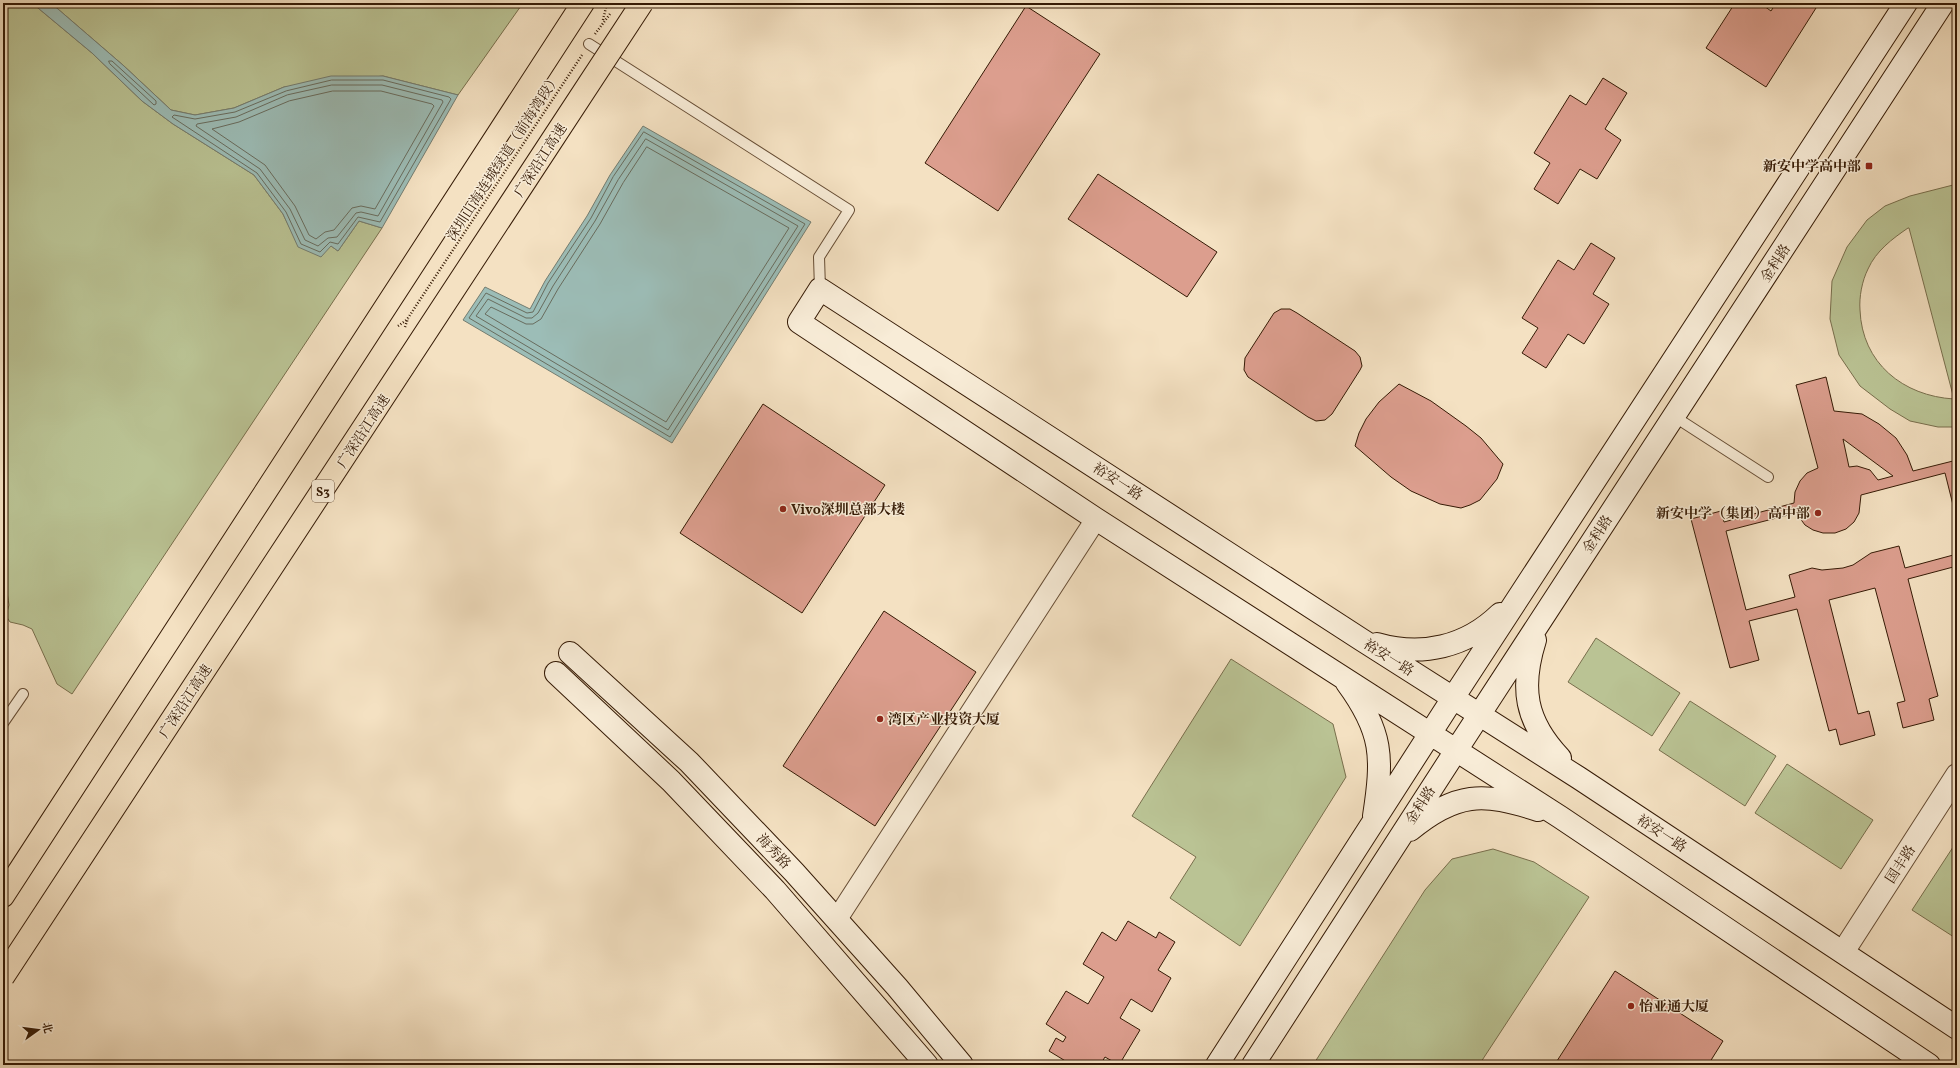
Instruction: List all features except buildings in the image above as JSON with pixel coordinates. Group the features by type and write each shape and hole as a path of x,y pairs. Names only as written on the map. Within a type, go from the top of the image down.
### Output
{"highway":[{"path":"3,896 583,3"},
{"name":"广深沿江高速","path":"3,978 642,3"}],"main road":[{"name":"金科路","path":"1253,1065 1456,749 1675,417 1943,3"},
{"path":"1921,39 1952,3"},
{"path":"1217,1065 1372,822 1903,7"},
{"path":"820,289 799,322 1096,519 1431,732 1929,1065"},
{"name":"裕安一路","path":"820,289 1362,640 1579,778 1957,1028"},
{"path":"1362,640 1395,649 1430,649 1447,646 1479,632 1494,620 1520,594"},
{"path":"1544,615 1527,671 1526,690 1530,710 1535,725 1544,740 1579,778"},
{"name":"海秀路","path":"570,653 689,762 837,919 962,1065"},
{"name":"海秀路","path":"556,673 671,781 775,890 927,1065"},
{"path":"1340,674 1366,712 1378,741 1380,768 1372,822"},
{"name":"国丰路","path":"1843,952 1957,775"},
{"path":"1396,842 1423,819 1437,810 1467,798 1477,797 1500,800 1560,817"}],"street":[{"path":"837,919 1096,519"}],"lane":[{"path":"589,44 849,210 819,257 820,289"},
{"path":"1675,417 1768,477"},
{"path":"3,723 23,694"}],"path":[{"name":"深圳山海连城绿道（前海湾段）","path":"408,318 603,22 607,3"}],"green space":[{"path":"3,3 32,3 92,53 142,101 173,124 254,175 283,214 299,247 331,246 338,251 359,221 382,228 72,694 57,684 32,629 10,622 6,616 9,605 7,592 3,593"},
{"path":"51,3 523,3 458,95 383,76 284,87 234,108 195,115 171,110 124,66"},
{"path":"1957,184 1957,427 1938,427 1910,421 1890,409 1860,386 1839,355 1830,319 1832,281 1847,247 1867,220 1885,206 1910,196","holes":["1909,228 1954,399 1918,391 1902,383 1877,361 1868,346 1863,329 1860,300 1861,289 1868,269 1880,251"]},
{"path":"1596,638 1680,693 1652,736 1568,682"},
{"path":"1231,659 1333,724 1346,777 1240,946 1170,898 1196,857 1132,816"},
{"path":"1690,701 1776,756 1745,806 1659,750"},
{"path":"1787,764 1873,820 1841,869 1755,813"},
{"path":"1957,841 1957,939 1912,910"},
{"path":"1493,849 1534,862 1589,897 1479,1065 1313,1065 1425,890 1452,859"}],"water":[{"path":"32,3 51,3 124,66 171,110 195,115 234,108 284,87 331,76 383,76 458,95 382,228 359,221 338,251 331,246 321,257 298,247 283,214 254,175 173,124 142,101 92,53"},
{"path":"643,126 811,222 672,443 463,320 485,287 530,309 545,281 587,216 610,175"}],"place":[{"name":"新安中学高中部","path":"1869,166"},
{"name":"Vivo深圳总部大楼","path":"783,509"},
{"name":"新安中学（集团）高中部","path":"1818,513"},
{"name":"湾区产业投资大厦","path":"880,719"},
{"name":"怡亚通大厦","path":"1631,1006"}]}
